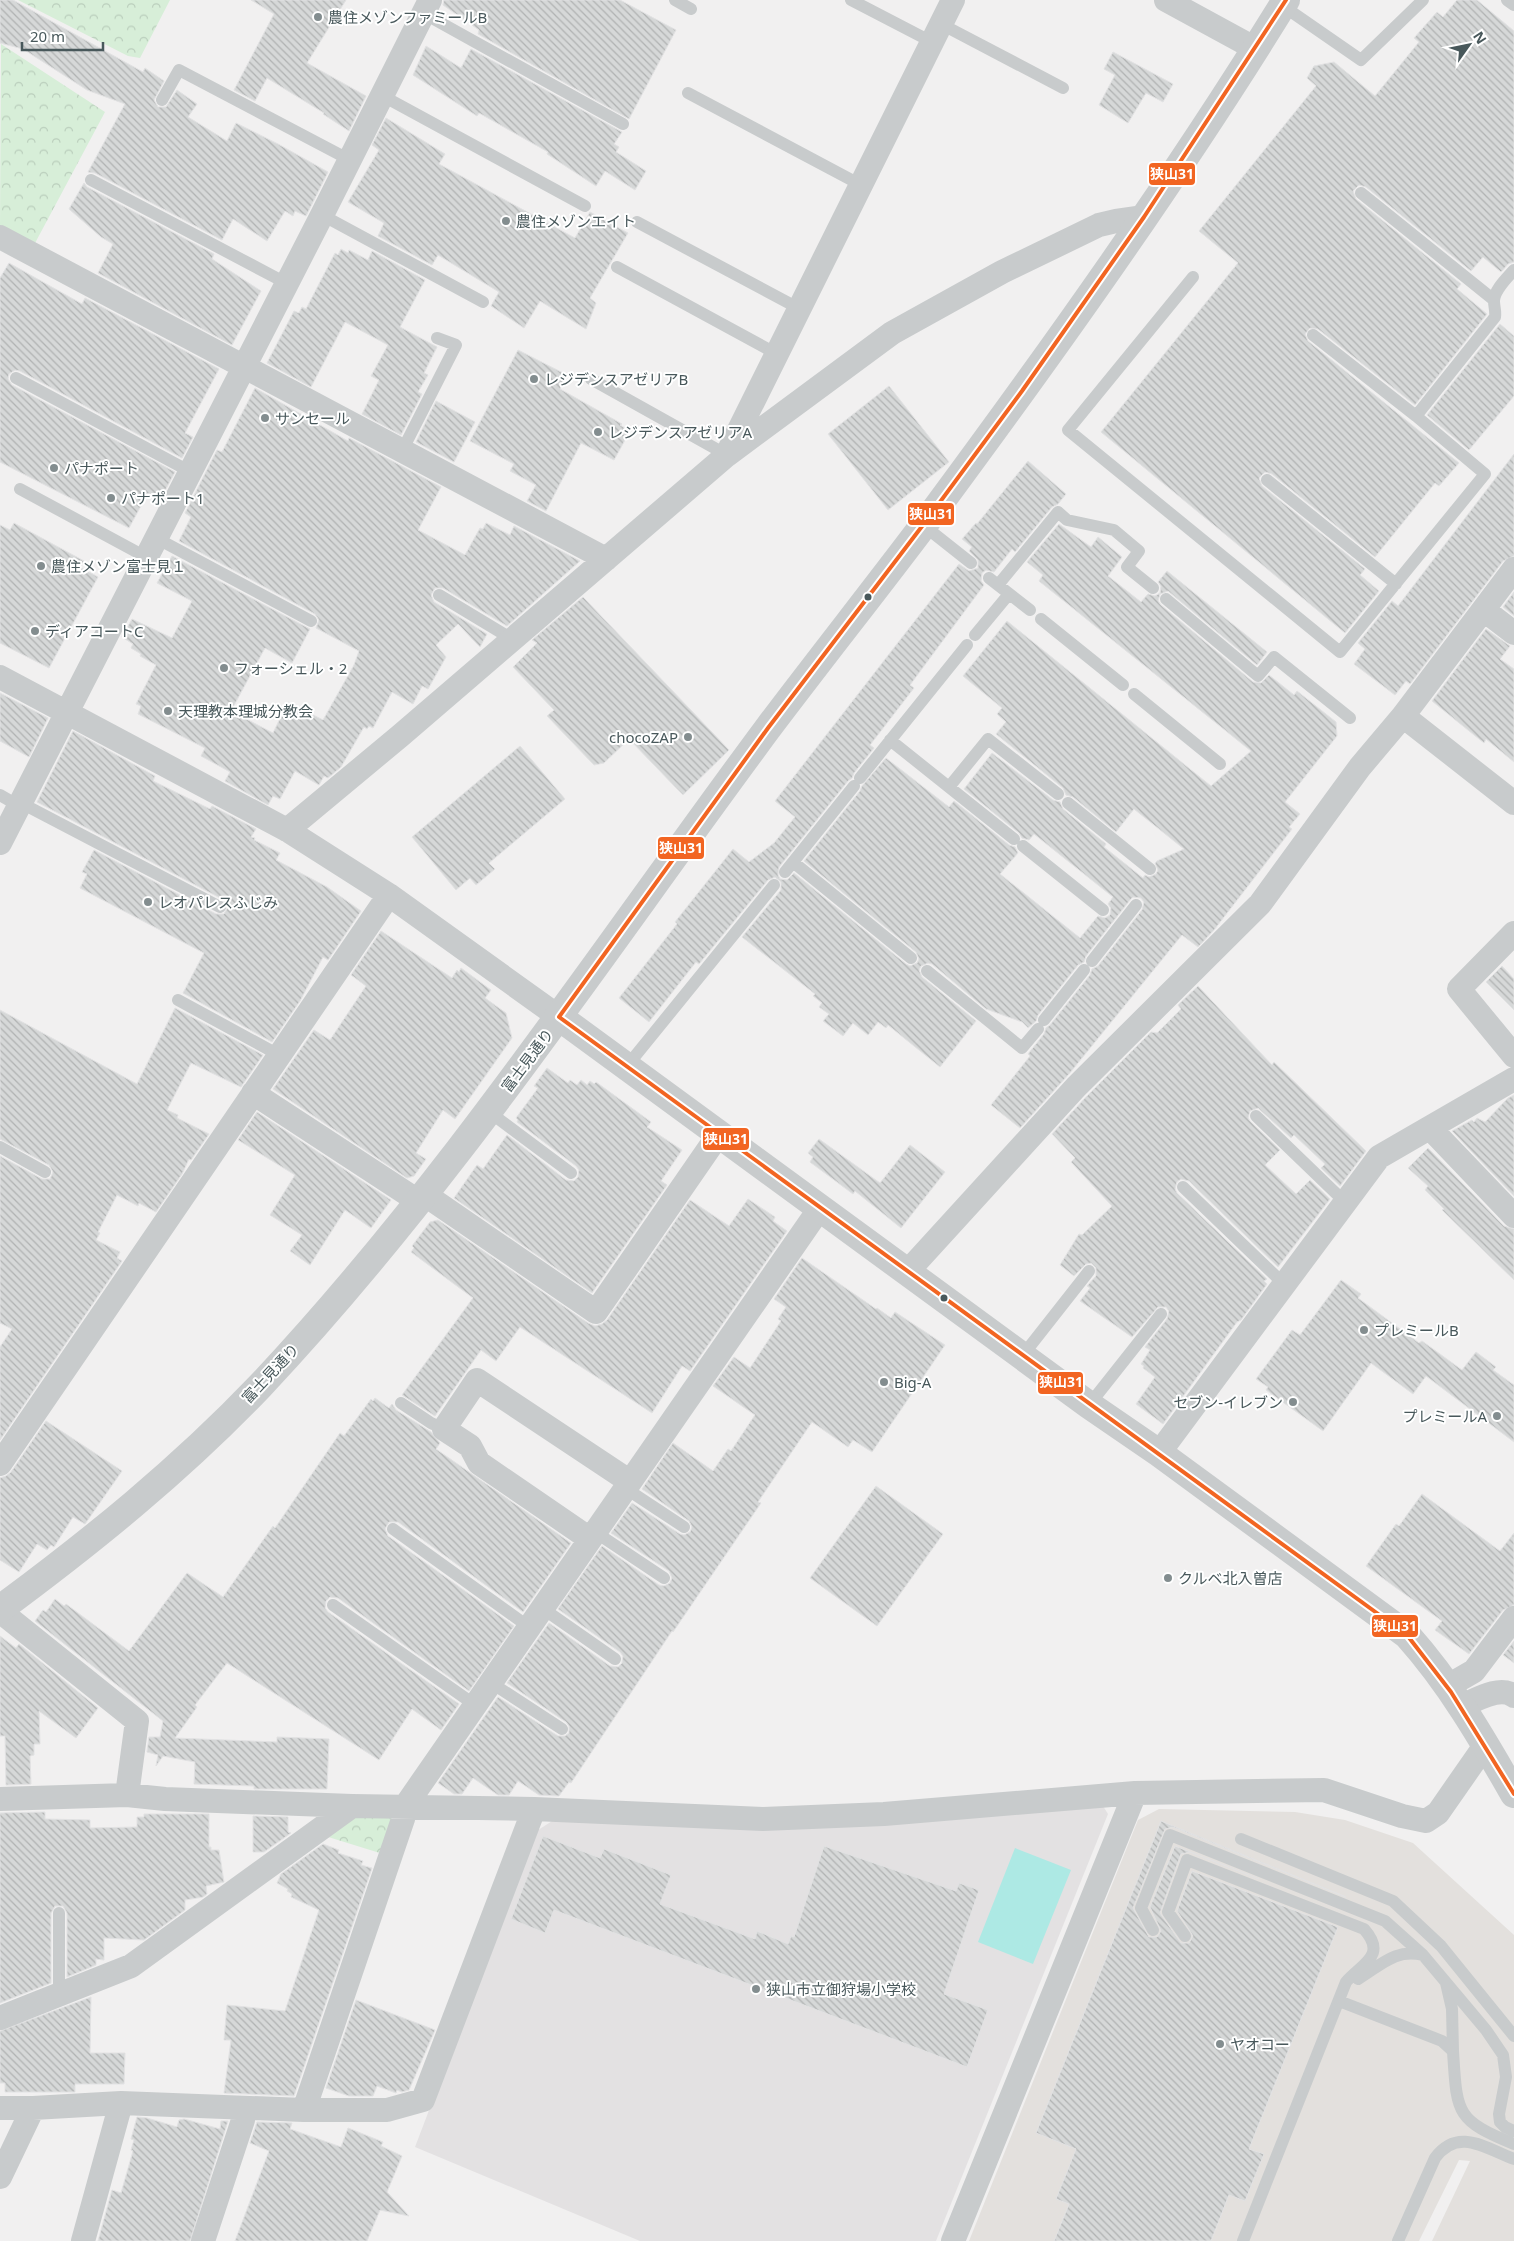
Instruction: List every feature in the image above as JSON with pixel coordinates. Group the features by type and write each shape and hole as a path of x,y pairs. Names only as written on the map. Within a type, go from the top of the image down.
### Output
{"street":[{"path":"727,455 953,0"},
{"path":"1166,0 1256,49"},
{"name":"富士見通り","path":"0,1610 104,1531 201,1444 257,1388 314,1326 368,1264 421,1198 559,1017 768,728 923,525 1022,391 1144,218 1285,3"},
{"path":"0,843 13,801 68,712 427,6"},
{"path":"287,830 727,455 892,333 1002,272 1099,226 1116,220 1144,218"},
{"path":"0,237 606,559"},
{"path":"908,1271 1076,1087 1260,904 1360,767 1404,716 1514,569"},
{"path":"1484,610 1514,633"},
{"path":"0,677 287,830 389,895 628,1066 1406,1635 1455,1696 1486,1744 1514,1794"},
{"path":"1404,716 1514,803"},
{"path":"0,1464 389,895"},
{"path":"1514,933 1459,989 1514,1056"},
{"path":"1159,1453 1379,1157 1514,1080"},
{"path":"253,1093 421,1198 596,1312 719,1134"},
{"path":"1430,1128 1514,1216"},
{"path":"304,2110 406,1806 490,1682 820,1208"},
{"path":"593,1536 479,1463 470,1446 444,1429 477,1380 627,1485"},
{"path":"0,1610 136,1721 126,1795"},
{"path":"1455,1696 1514,1618"},
{"path":"1455,1696 1496,1692 1509,1692 1514,1696"},
{"path":"0,1798 126,1795 165,1799 352,1806 534,1809 763,1819 884,1814 1134,1793 1324,1790 1402,1816 1426,1821 1438,1813 1486,1744"},
{"path":"953,2241 1134,1793"},
{"path":"0,2018 131,1966 352,1806"},
{"path":"0,2108 122,2104 244,2109 387,2110 423,2100 534,1809"},
{"path":"83,2241 122,2104"},
{"path":"0,2177 33,2108"},
{"path":"203,2241 243,2120 244,2109"}],"lane":[{"path":"675,0 691,8"},
{"path":"851,0 937,33 1063,88"},
{"path":"1285,3 1362,60 1423,0"},
{"path":"1507,0 1514,5"},
{"path":"427,6 623,124"},
{"path":"162,100 179,70 350,160"},
{"path":"688,92 861,185"},
{"path":"381,94 586,206"},
{"path":"91,180 286,283"},
{"path":"1361,193 1494,300"},
{"path":"322,215 483,302"},
{"path":"637,222 800,309"},
{"path":"617,267 777,354"},
{"path":"1416,416 1495,317 1494,300 1498,290 1514,270"},
{"path":"1193,277 1068,430 1340,652 1485,474 1416,416 1313,335"},
{"path":"402,451 456,344 437,338"},
{"path":"16,378 189,471"},
{"path":"591,379 727,455"},
{"path":"1267,480 1396,584"},
{"path":"20,489 311,621"},
{"path":"1030,610 994,582 1058,512 1067,520 1114,530 1139,551 1126,567 1153,588"},
{"path":"923,525 970,563"},
{"path":"911,958 789,867 1009,594"},
{"path":"439,595 512,639"},
{"path":"1166,599 1258,676 1274,657 1350,718"},
{"path":"1041,619 1123,685"},
{"path":"1134,694 1220,764"},
{"path":"949,787 988,738 1150,869"},
{"path":"890,740 1103,910"},
{"path":"13,801 220,907"},
{"path":"628,1066 774,885"},
{"path":"928,971 1022,1048 1088,965 1117,921 1136,905"},
{"path":"178,1000 279,1055"},
{"path":"488,1111 571,1173"},
{"path":"1256,1116 1346,1203"},
{"path":"0,1147 45,1172"},
{"path":"1183,1187 1284,1286"},
{"path":"1023,1355 1089,1271"},
{"path":"1089,1405 1160,1314"},
{"path":"401,1403 431,1423 444,1429"},
{"path":"627,1485 684,1527"},
{"path":"393,1529 536,1617 616,1659"},
{"path":"593,1536 664,1578"},
{"path":"332,1605 475,1705"},
{"path":"490,1682 562,1729"},
{"path":"1153,1930 1141,1908 1170,1834 1385,1921 1423,1955 1486,2030 1503,2055 1506,2077 1499,2114 1500,2122 1505,2127 1513,2128"},
{"path":"1241,1839 1393,1901 1441,1946 1514,2036"},
{"path":"1185,1936 1168,1912 1188,1860 1364,1929 1371,1938 1373,1949 1371,1958 1362,1968 1352,1974 1344,1988 1243,2241"},
{"path":"58,1913 59,1995"},
{"path":"1344,1988 1398,1954 1410,1951 1423,1955"},
{"path":"1445,1980 1452,2009 1455,2090 1459,2107 1469,2122 1486,2133 1514,2144"},
{"path":"1339,2001 1442,2041 1453,2051"},
{"path":"1398,2241 1435,2158 1443,2147 1453,2142 1466,2141 1514,2160"}],"shaded area":[{"name":"狭山市立御狩場小学校","path":"1103,1806 1108,1814 936,2241 640,2241 415,2147 535,1832 560,1816"},
{"path":"1159,1809 1295,1812 1345,1820 1413,1843 1514,1935 1514,2241 1432,2241 1470,2161 1459,2160 1419,2241 969,2241 1138,1820"}],"green space":[{"path":"18,0 170,0 140,58 128,56"},
{"path":"1,44 105,112 34,245 0,226"},
{"path":"364,1809 387,1810 394,1823 383,1854 325,1836"}],"water":[{"path":"1015,1848 1071,1870 1033,1964 978,1942"}],"building":[{"path":"0,0 13,0 143,72 145,68 164,81 154,100 158,107 166,107 177,90 197,104 188,117 227,141 236,123 328,172 306,216 295,211 293,216 285,211 267,241 233,219 222,240 95,173 88,172 125,104 87,90 23,49 0,43"},
{"path":"251,0 346,0 307,63 366,96 349,131 324,113 267,78 255,101 234,90 274,14"},
{"path":"444,0 620,0 676,30 629,119 478,34 479,30 443,5"},
{"path":"1457,0 1477,0 1514,31 1514,262 1508,264 1501,272 1483,257 1471,271 1366,187 1359,185 1353,191 1356,199 1461,284 1457,289 1487,314 1415,405 1318,329 1310,328 1305,334 1308,341 1459,463 1439,486 1435,483 1375,557 1272,474 1265,472 1259,478 1262,486 1365,569 1360,575 1379,591 1345,633 1101,432 1238,263 1199,231 1316,86 1307,78 1314,66 1334,62 1375,96 1419,42 1414,38 1437,12 1443,17"},
{"path":"426,46 461,68 471,49 622,132 614,144 619,147 616,152 646,171 635,190 605,171 596,186 547,154 548,152 479,113 477,116 413,75"},
{"path":"1113,52 1173,84 1163,102 1146,93 1128,123 1099,105 1115,75 1104,69"},
{"path":"386,118 445,154 439,164 575,238 590,212 628,233 590,298 596,303 586,329 540,301 524,328 491,306 499,292 438,255 432,265 378,236 384,223 348,202 379,150 372,145"},
{"path":"84,183 87,187 214,254 212,259 261,291 232,345 98,273 113,244 101,237 69,209"},
{"path":"341,249 348,253 349,250 368,260 372,251 425,280 400,327 437,347 424,373 428,375 418,392 422,394 401,435 362,414 379,380 371,376 388,345 345,322 311,387 267,363 294,311 299,313 302,307 306,309 335,253 338,255"},
{"path":"9,263 82,304 85,298 219,369 185,433 193,437 182,458 20,371 15,370 9,374 8,379 12,385 175,472 160,500 148,493 129,528 0,462 0,278"},
{"path":"1500,324 1514,336 1514,396 1469,450 1427,415"},
{"path":"518,350 567,375 560,389 622,424 620,425 630,431 614,460 581,443 546,511 527,501 536,485 510,471 514,464 470,441"},
{"path":"889,386 949,462 888,510 828,434"},
{"path":"255,388 348,441 349,438 441,487 418,530 465,555 480,528 483,529 486,523 510,535 514,526 580,561 507,626 443,588 435,588 431,595 434,602 487,634 480,647 458,624 436,645 446,657 428,689 422,686 413,704 392,692 373,728 369,726 367,729 364,727 341,767 328,778 324,776 319,785 295,771 280,799 273,796 268,805 225,781 230,772 201,756 205,748 138,714 141,706 136,704 156,665 140,656 141,654 131,648 133,644 122,637 132,619 172,638 192,601 157,583 172,556 310,629 292,663 265,648 231,711 273,733 288,702 323,720 354,665 359,651 316,628 319,620 315,614 179,541 191,517 185,513 217,450 222,452"},
{"path":"436,401 475,422 454,462 416,442"},
{"path":"1514,454 1514,556 1503,561 1410,684 1406,681 1395,695 1354,664 1365,649 1358,643 1392,601 1398,606"},
{"path":"1028,461 1066,494 1058,504 1052,507 1015,552 1012,549 994,572 986,570 982,573 981,581 984,585 910,685 914,688 870,745 874,748 852,778 779,867 778,875 780,879 787,880 794,873 906,964 910,966 917,963 919,959 916,952 804,861 886,758 949,807 954,801 1009,845 1015,847 1018,853 1000,874 1080,938 1098,916 1105,918 1110,915 1111,908 1108,904 1113,897 1034,834 1029,840 1022,838 1019,833 964,789 992,753 1053,800 1060,802 1063,809 1106,844 1104,847 1143,878 1145,875 1149,877 1156,874 1158,870 1155,863 1157,861 1184,849 1134,809 1116,832 1073,797 1066,795 1063,788 996,734 1006,722 997,714 1002,708 963,676 1007,621 1211,786 1251,751 1039,581 1043,575 1027,562 1059,524 1091,547 1098,537 1122,557 1108,576 1141,602 1148,594 1155,596 1160,593 1161,586 1158,582 1167,571 1267,652 1257,665 1168,591 1160,594 1158,601 1161,605 1253,682 1261,683 1269,675 1294,695 1297,691 1336,722 1337,736 1285,802 1300,814 1289,827 1292,829 1214,930 1198,947 1182,935 1069,1074 1020,1128 991,1105 1030,1056 1028,1054 1044,1034 1046,1028 1090,975 1092,969 1098,966 1142,910 1144,902 1141,898 1133,897 1130,900 1086,956 1084,962 1078,965 1038,1015 1036,1021 1028,1028 1022,1022 986,1009 932,964 928,963 921,966 919,970 922,977 976,1021 940,1067 888,1025 886,1028 878,1022 868,1035 853,1023 843,1036 823,1021 829,1014 819,1007 822,1003 813,996 815,994 742,937 781,890 781,882 775,877 768,880 699,964 696,962 649,1022 619,998 677,924 675,922 733,849 749,862 774,843 795,817 775,801 959,564 969,571 978,568 978,560 969,551 972,547 962,539 977,524"},
{"path":"14,523 84,561 80,567 98,577 49,668 0,643 0,525 10,530"},
{"path":"1514,592 1514,616 1503,607"},
{"path":"583,597 729,750 683,795 629,739 604,763 594,765 547,716 554,710 513,667 537,643 532,640"},
{"path":"1486,629 1510,646 1500,659 1514,669 1514,762 1486,739 1484,743 1432,701"},
{"path":"0,693 48,718 29,757 0,741"},
{"path":"73,731 155,776 153,781 210,809 212,806 256,829 251,837 280,853 276,860 327,887 361,911 328,960 323,957 300,1001 272,1042 183,993 204,953 80,888 87,874 82,872 94,850 216,914 224,914 228,907 224,900 37,802"},
{"path":"520,746 565,799 489,863 495,869 476,885 470,878 456,890 412,837"},
{"path":"381,931 452,978 457,970 459,972 461,968 491,990 485,998 506,1013 512,1038 455,1119 443,1110 416,1153 426,1159 414,1176 407,1178 273,1089 314,1030 330,1040 366,986 351,975"},
{"path":"1502,966 1514,979 1514,1010 1486,982"},
{"path":"1198,986 1272,1065 1274,1062 1366,1151 1340,1186 1321,1168 1325,1164 1294,1135 1291,1138 1258,1108 1250,1111 1248,1118 1250,1121 1280,1150 1265,1165 1296,1194 1310,1180 1330,1199 1278,1267 1189,1181 1181,1179 1177,1182 1175,1189 1177,1193 1267,1279 1264,1281 1267,1284 1163,1424 1136,1404 1155,1377 1143,1368 1144,1366 1141,1364 1150,1350 1145,1347 1167,1319 1169,1311 1166,1307 1158,1307 1132,1337 1080,1301 1090,1288 1087,1286 1096,1276 1096,1268 1091,1263 1086,1264 1074,1276 1060,1265 1079,1234 1082,1235 1112,1206 1071,1162 1075,1158 1052,1134 1151,1032 1157,1033 1181,1009 1178,1005"},
{"path":"175,1008 263,1055 241,1087 191,1063 167,1110 178,1115 177,1118 209,1134 191,1160 189,1159 182,1174 156,1212 139,1203 138,1206 117,1195 98,1232 100,1233 96,1240 120,1252 117,1258 122,1261 0,1440 0,1347 12,1329 0,1323 0,1156 42,1179 50,1179 53,1172 49,1165 0,1139 0,1010 137,1084"},
{"path":"547,1068 568,1083 570,1080 577,1085 581,1080 587,1085 590,1081 594,1084 596,1082 651,1122 647,1127 682,1150 661,1181 667,1185 592,1293 454,1198 477,1165 483,1169 507,1135 566,1180 574,1181 578,1177 579,1170 576,1166 517,1122 516,1118 538,1088 534,1086"},
{"path":"1514,1095 1514,1196 1452,1131 1472,1120 1474,1122 1477,1118 1485,1122 1508,1098"},
{"path":"257,1112 391,1200 371,1228 345,1210 310,1265 290,1251 302,1235 270,1215 295,1175 238,1140"},
{"path":"819,1139 880,1183 910,1145 945,1172 901,1228 855,1191 853,1194 810,1162 813,1157 808,1153"},
{"path":"1428,1148 1504,1226 1514,1229 1514,1280 1442,1210 1444,1209 1425,1190 1428,1186 1408,1168"},
{"path":"748,1199 775,1217 773,1221 787,1231 690,1371 682,1366 652,1413 520,1327 496,1361 481,1350 435,1416 402,1395 473,1298 411,1252 414,1248 412,1246 430,1222 438,1220 595,1326 607,1320 690,1200 729,1226"},
{"path":"802,1258 876,1309 891,1318 895,1312 945,1345 872,1452 853,1440 848,1447 812,1422 758,1502 761,1503 672,1631 571,1783 569,1782 559,1796 539,1795 518,1781 509,1795 498,1795 473,1778 462,1794 454,1794 438,1783 498,1697 558,1736 565,1736 569,1733 569,1726 566,1722 507,1683 549,1623 610,1666 618,1667 622,1663 623,1656 620,1652 558,1609 602,1546 659,1585 664,1586 670,1583 672,1578 669,1571 611,1533 632,1503 680,1534 684,1535 690,1532 692,1527 689,1521 642,1489 673,1443 713,1471 728,1449 731,1451 755,1415 713,1386 734,1357 750,1368 781,1321 778,1319 786,1307 774,1299"},
{"path":"1341,1280 1361,1294 1358,1298 1419,1343 1422,1341 1462,1370 1476,1352 1496,1367 1493,1370 1514,1385 1514,1442 1426,1376 1413,1394 1371,1363 1323,1431 1266,1390 1268,1387 1256,1379 1292,1330 1300,1335"},
{"path":"375,1398 389,1408 392,1404 396,1410 431,1432 440,1443 436,1449 571,1543 523,1612 398,1522 389,1522 385,1529 388,1536 514,1626 469,1691 338,1598 330,1597 326,1601 325,1608 328,1612 459,1704 441,1730 412,1709 379,1760 227,1663 195,1705 197,1707 175,1738 277,1742 277,1737 329,1739 327,1789 254,1789 254,1786 194,1784 195,1762 163,1756 156,1766 158,1755 147,1752 149,1737 160,1737 163,1721 35,1621 43,1610 46,1612 55,1599 64,1606 66,1604 129,1651 187,1573 223,1597 273,1526 275,1528 340,1433 344,1436 371,1399 373,1401"},
{"path":"46,1421 122,1471 85,1524 73,1517 54,1547 51,1545 47,1550 37,1544 19,1572 0,1560 0,1478 11,1472"},
{"path":"876,1486 943,1534 877,1626 810,1578"},
{"path":"1422,1494 1500,1551 1514,1533 1514,1605 1503,1610 1469,1654 1435,1630 1442,1621 1366,1566 1396,1524 1399,1526"},
{"path":"0,1636 16,1648 19,1644 98,1708 76,1738 39,1711 40,1744 34,1744 34,1755 30,1756 31,1784 6,1785 5,1736 0,1736"},
{"path":"1514,1641 1514,1663 1503,1655"},
{"path":"45,1812 45,1819 90,1820 90,1828 137,1827 137,1817 144,1817 144,1814 209,1814 209,1847 211,1847 211,1850 219,1850 224,1882 206,1886 207,1894 203,1897 185,1900 185,1910 144,1940 104,1938 104,1960 96,1959 96,1965 67,1977 67,1913 63,1906 55,1906 51,1913 51,1983 0,2003 0,1813"},
{"path":"253,1816 288,1817 288,1832 291,1833 264,1852 253,1852"},
{"path":"1161,1821 1346,1897 1173,1827 1165,1829 1133,1908 1149,1937 1157,1937 1161,1931 1150,1907 1175,1846 1259,1879 1190,1852 1181,1854 1160,1913 1181,1943 1189,1943 1193,1936 1177,1911 1192,1871 1338,1927 1249,2149 1264,2154 1245,2201 1229,2195 1211,2241 1054,2241 1069,2204 1056,2199 1076,2149 1036,2133"},
{"path":"543,1836 600,1858 604,1849 671,1875 660,1904 755,1939 757,1931 788,1944 791,1936 794,1937 824,1846 956,1891 959,1883 979,1890 944,1994 988,2010 967,2067 554,1910 545,1933 511,1919"},
{"path":"323,1844 339,1850 338,1853 363,1861 361,1865 372,1868 294,2096 224,2093 231,2040 224,2040 227,2005 285,2011 319,1910 291,1897 292,1894 287,1891 288,1889 277,1883 281,1874"},
{"path":"91,1997 90,2053 125,2053 124,2084 75,2084 75,2092 5,2092 5,2083 0,2083 0,2031"},
{"path":"356,2000 435,2030 409,2090 402,2092 397,2090 396,2093 377,2086 373,2096 349,2096 326,2088"},
{"path":"137,2117 177,2127 179,2120 184,2119 220,2129 221,2121 228,2121 190,2241 98,2241 112,2190 121,2193 133,2151 131,2150 134,2140 131,2139"},
{"path":"257,2122 292,2123 290,2129 341,2147 348,2128 383,2142 381,2146 402,2156 387,2192 409,2216 380,2210 367,2241 235,2241 269,2151 250,2143"}],"transit line":[{"name":"狭山31","path":"559,1017 768,728 923,525 1022,391 1144,217 1286,0"},
{"name":"狭山31","path":"559,1017 1407,1635 1451,1692 1514,1794"}],"place":[{"name":"農住メゾンファミールB","path":"318,17"},
{"name":"農住メゾンエイト","path":"506,221"},
{"name":"レジデンスアゼリアB","path":"534,379"},
{"name":"サンセール","path":"265,418"},
{"name":"レジデンスアゼリアA","path":"598,432"},
{"name":"パナポート","path":"54,468"},
{"name":"パナポート1","path":"111,498"},
{"name":"農住メゾン富士見１","path":"41,566"},
{"name":"ディアコートC","path":"35,631"},
{"name":"フォーシェル・2","path":"224,668"},
{"name":"天理教本理城分教会","path":"168,711"},
{"name":"chocoZAP","path":"688,737"},
{"name":"レオパレスふじみ","path":"148,902"},
{"name":"プレミールB","path":"1364,1330"},
{"name":"Big-A","path":"884,1382"},
{"name":"セブン-イレブン","path":"1293,1402"},
{"name":"プレミールA","path":"1497,1416"},
{"name":"クルベ北入曽店","path":"1168,1578"},
{"name":"狭山市立御狩場小学校","path":"756,1989"},
{"name":"ヤオコー","path":"1220,2044"}]}
